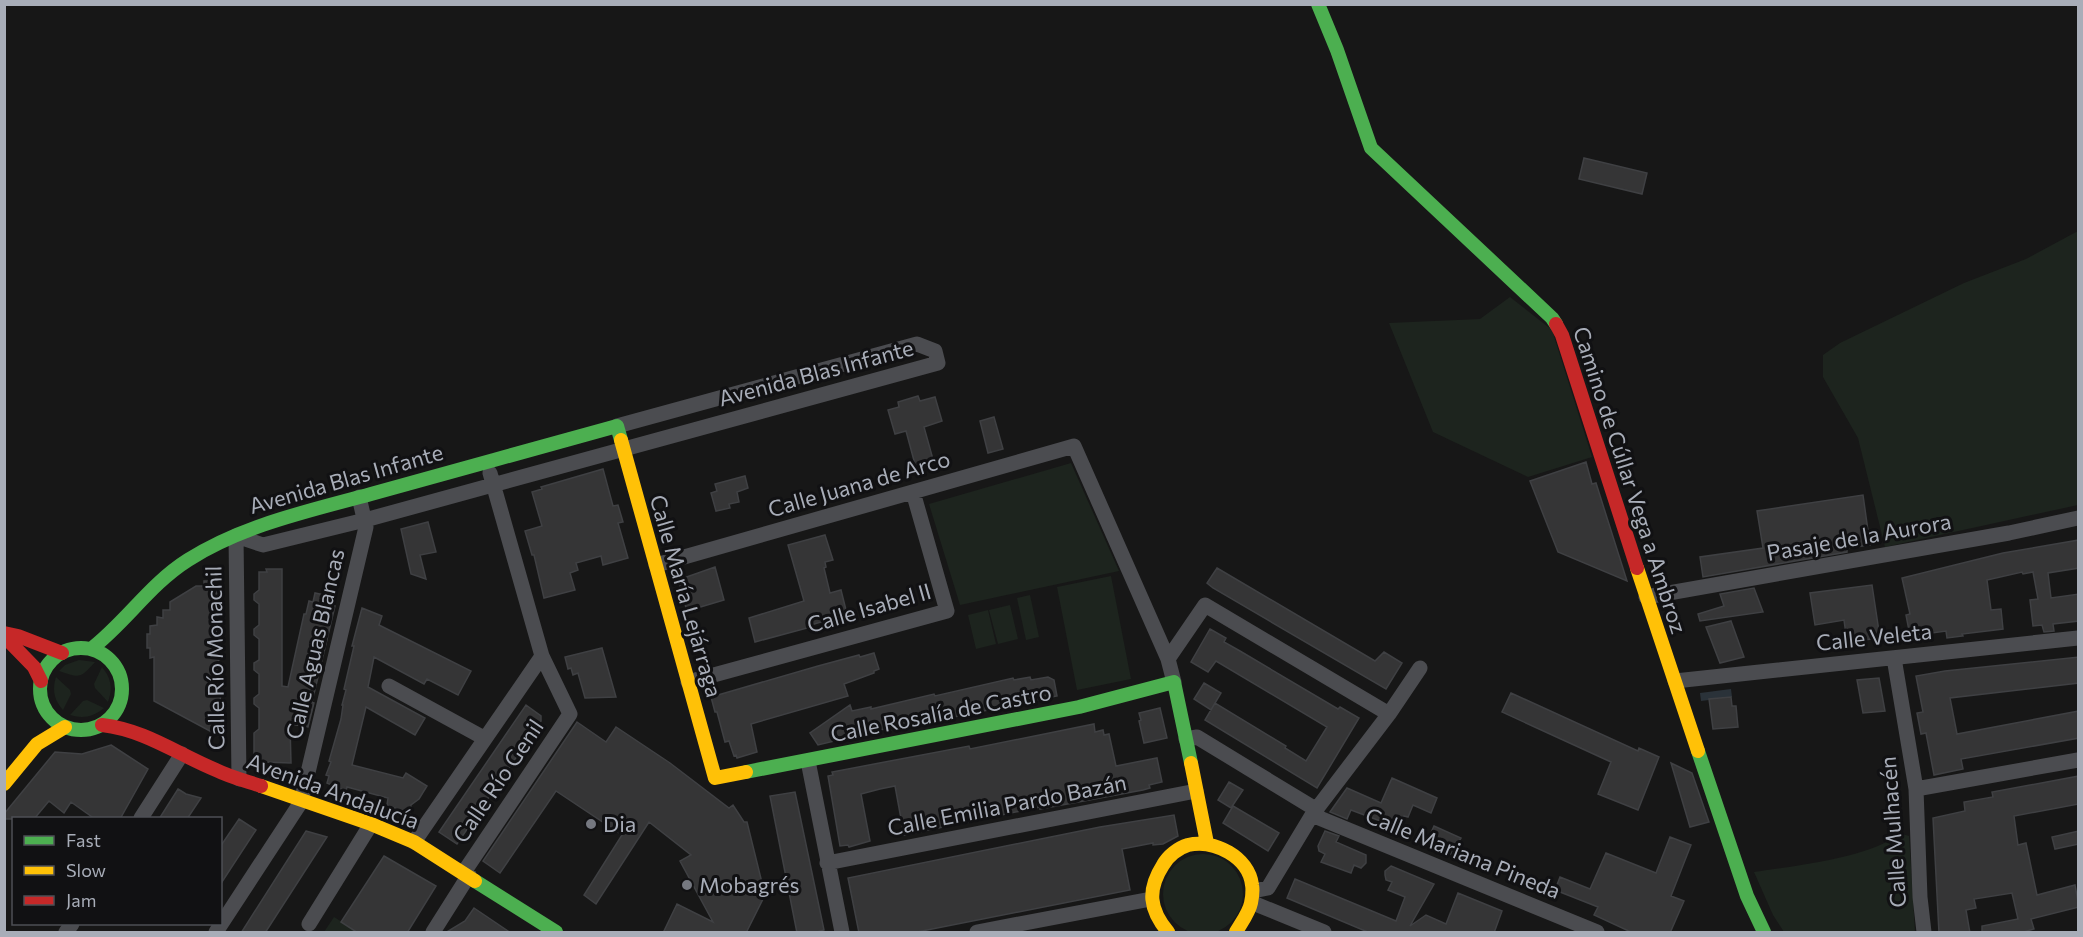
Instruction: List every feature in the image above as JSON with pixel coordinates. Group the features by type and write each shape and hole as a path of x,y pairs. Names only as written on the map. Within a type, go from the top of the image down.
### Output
{"street":[{"name":"Camino de Cúllar Vega a Ambroz","path":"1318,4 1337,50 1371,148 1402,180 1552,318 1562,335 1646,597 1747,896 1764,933"},
{"name":"Avenida Blas Infante","path":"91,648 103,640 134,604 184,562 236,536 266,524 917,344 934,351 938,363 364,520 263,545 236,536"},
{"name":"Calle María Lejárraga","path":"617,426 715,778"},
{"name":"Calle Juana de Arco","path":"656,565 1074,446 1168,659"},
{"path":"414,842 543,656 487,462"},
{"name":"Calle Isabel II","path":"688,682 947,611 913,492"},
{"name":"Calle Aguas Blancas","path":"222,924 301,802 366,527 359,497"},
{"name":"Pasaje de la Aurora","path":"1646,597 2009,533 2079,518"},
{"name":"Calle Río Monachil","path":"236,536 239,779"},
{"path":"1207,843 1168,659 1205,605 1389,714"},
{"name":"Avenida Blas Infante","path":"112,662 124,618"},
{"path":"4,635 18,636 62,652"},
{"path":"4,635 34,667 41,681"},
{"name":"Calle Veleta","path":"1675,681 2079,638"},
{"path":"77,648 91,648 106,656 121,677 122,695 117,711 102,725 81,730 65,727 52,719 46,711 41,696 41,681 48,664 62,652 77,648"},
{"name":"Calle Río Genil","path":"433,933 466,874 570,714 543,656"},
{"name":"Calle Mulhacén","path":"1894,658 1916,789 1920,897 1924,933"},
{"path":"1253,897 1268,888 1315,812 1389,714 1420,668"},
{"name":"Calle Rosalía de Castro","path":"715,778 1079,707 1174,682"},
{"path":"389,686 484,738"},
{"name":"Avenida Andalucía","path":"122,695 132,716 150,737"},
{"path":"37,744 46,711"},
{"name":"Avenida Andalucía","path":"102,725 118,727 150,737 239,779 371,824 414,842 556,933"},
{"path":"4,784 37,744 65,727"},
{"name":"Calle Mariana Pineda","path":"1186,739 1197,737 1315,812 1597,933"},
{"path":"142,817 182,754"},
{"path":"1916,789 2079,760"},
{"path":"808,761 842,933"},
{"name":"Calle Emilia Pardo Bazán","path":"827,863 1196,791"},
{"path":"309,924 371,824"},
{"path":"1168,933 1158,921 1151,899 1152,885 1157,870 1179,849 1207,843 1231,852 1242,862 1250,876 1253,897 1246,920 1236,933"},
{"path":"1253,897 1324,933"},
{"path":"981,932 1151,899"}],"shaded area":[{"path":"2078,231 2078,505 1885,547 1858,438 1823,377 1823,355 1840,343 1964,283 2026,259"},
{"path":"1510,297 1552,330 1592,457 1528,477 1433,432 1389,323 1480,319"},
{"path":"1071,463 1119,571 960,605 929,504"},
{"path":"1111,576 1131,679 1077,690 1057,587"},
{"path":"1030,595 1039,637 1026,640 1017,598"},
{"path":"1010,605 1018,639 998,644 989,610"},
{"path":"988,610 996,644 976,649 968,615"},
{"path":"79,660 95,662 79,676 59,671 65,665"},
{"path":"102,667 110,683 108,702 94,684"},
{"path":"56,677 70,690 71,694 63,710 55,695"},
{"path":"1731,689 1732,697 1701,701 1700,693"},
{"path":"87,700 104,708 88,716 70,715 83,701"},
{"path":"1899,833 1909,836 1915,932 1784,932 1773,915 1754,872 1852,855 1871,849"},
{"path":"1195,854 1211,854 1232,865 1243,886 1243,902 1232,923 1211,934 1195,934 1181,928 1169,916 1163,902 1163,886 1169,872 1181,860"},
{"path":"334,917 358,932 324,932"}],"building":[{"path":"1584,158 1647,173 1642,194 1579,179"},
{"path":"918,396 920,401 935,397 942,421 924,427 934,463 916,468 906,431 895,434 888,410 899,407 898,402"},
{"path":"994,417 1003,449 988,453 980,421"},
{"path":"1586,462 1592,484 1596,483 1627,581 1558,552 1530,481"},
{"path":"603,469 613,506 618,505 623,522 618,523 628,558 603,565 601,556 576,563 578,570 570,573 575,590 544,598 534,555 532,555 525,531 542,526 532,492 542,489 541,487"},
{"path":"745,476 748,488 737,492 739,502 729,504 730,508 716,511 711,493 717,491 715,484"},
{"path":"1863,495 1870,545 1847,548 1847,552 1703,577 1700,557 1763,548 1757,511"},
{"path":"428,522 436,552 420,555 426,579 411,574 401,529"},
{"path":"825,535 833,560 825,562 826,567 824,568 830,593 841,590 847,614 811,625 811,627 755,642 749,618 804,601 788,545"},
{"path":"2079,540 2079,568 2048,573 2051,598 2079,594 2079,621 2053,624 2054,631 2044,632 2042,625 2033,626 2030,600 2038,599 2033,572 2023,574 2022,572 1987,580 1991,610 2001,609 2003,629 1947,638 1946,631 1910,636 1906,615 1910,614 1902,578 2003,553"},
{"path":"715,567 724,600 687,611 678,580"},
{"path":"1217,568 1375,661 1384,652 1402,663 1386,689 1213,588 1207,583"},
{"path":"266,569 282,569 282,686 288,687 309,601 313,602 315,593 334,597 333,605 335,606 308,727 290,724 291,763 263,762 254,755 254,733 259,729 259,708 254,704 254,698 259,694 259,674 254,670 254,663 259,660 259,639 254,635 254,629 259,625 259,604 254,600 254,594 259,590 259,572 267,572"},
{"path":"204,581 217,581 216,648 221,651 221,658 217,662 216,682 222,687 218,714 221,714 221,737 154,701 154,657 150,658 150,648 147,648 147,634 150,634 150,626 157,625 157,617 163,618 163,610 170,610 170,602 196,586 204,586"},
{"path":"1872,585 1880,638 1847,642 1844,620 1815,625 1810,593"},
{"path":"1754,588 1763,612 1700,621 1698,614 1724,606 1720,594"},
{"path":"362,608 382,616 379,625 471,671 458,695 427,679 424,684 374,657 368,687 425,718 415,735 366,707 352,765 403,778 406,773 427,786 419,799 411,805 410,814 387,805 388,798 347,787 346,791 327,783 329,776 326,775 341,719 346,690 344,689 354,646 352,646"},
{"path":"1731,621 1744,657 1720,663 1706,627"},
{"path":"1210,629 1226,638 1224,642 1338,709 1340,707 1359,718 1317,788 1205,720 1215,703 1286,746 1285,748 1306,761 1327,727 1216,661 1208,672 1191,662"},
{"path":"602,648 616,697 585,698 578,673 573,675 571,668 568,669 565,657"},
{"path":"874,653 879,669 844,684 848,696 751,724 757,752 737,758 736,755 734,756 729,741 725,742 711,697 818,666"},
{"path":"2079,657 2079,683 1950,698 1957,734 2079,711 2079,738 1961,759 1963,769 1934,775 1926,733 1921,734 1917,713 1923,712 1916,676"},
{"path":"1030,677 1031,680 1048,677 1054,680 1057,696 885,731 884,729 818,745 810,733 850,705 852,711 871,707 871,709 1013,678 1014,680"},
{"path":"1879,678 1885,711 1863,713 1857,680"},
{"path":"1204,683 1221,693 1211,710 1194,699"},
{"path":"1511,693 1638,751 1639,748 1659,757 1638,810 1598,794 1611,762 1502,712"},
{"path":"1731,697 1732,706 1736,706 1738,727 1713,729 1709,699"},
{"path":"526,705 541,716 541,721 457,844 439,832"},
{"path":"1160,708 1167,738 1144,743 1139,713"},
{"path":"577,722 606,742 616,727 670,763 729,808 733,805 744,822 747,822 765,895 746,933 663,933 677,904 713,922 680,861 691,855 649,822 596,904 584,895 622,835 556,791 500,873 483,861"},
{"path":"1094,724 1095,732 1103,730 1104,735 1109,734 1116,766 1157,758 1162,782 1149,785 1150,788 1143,790 1040,809 1040,807 904,835 895,786 861,794 870,841 849,847 848,845 840,846 828,776 833,775 832,772 969,746 970,749"},
{"path":"111,745 148,769 121,817 92,817 71,802 64,813 49,801 36,817 4,819 4,814 55,752 82,754"},
{"path":"1671,763 1692,773 1709,822 1690,827"},
{"path":"2079,776 2079,804 2014,816 2018,845 2026,843 2037,895 2075,885 2079,907 2031,919 2034,929 2020,933 1982,933 1982,926 2018,919 2012,893 1974,899 1976,908 1966,910 1970,933 1939,933 1933,818 1965,811 1964,802 1993,797 1992,792"},
{"path":"1392,778 1437,798 1431,813 1413,805 1408,817 1404,816 1399,828 1351,810 1347,819 1330,812 1347,788 1381,803"},
{"path":"1229,782 1243,790 1231,808 1218,800"},
{"path":"178,789 201,798 188,817 160,817"},
{"path":"795,792 824,930 813,933 797,933 770,796"},
{"path":"1233,806 1279,833 1268,851 1223,823"},
{"path":"1174,815 1178,836 1163,844 1153,845 1153,843 1122,849 1130,890 912,933 859,933 848,878 1100,827"},
{"path":"239,819 256,830 222,882 222,844"},
{"path":"1434,826 1461,838 1451,854 1426,844"},
{"path":"306,831 327,837 265,933 241,933"},
{"path":"1325,831 1339,836 1336,842 1366,855 1366,863 1361,868 1354,865 1351,873 1321,862 1325,854 1319,851 1318,846"},
{"path":"2079,831 2079,844 2055,849 2052,837"},
{"path":"1670,837 1691,845 1671,896 1684,901 1670,933 1633,933 1594,915 1598,907 1555,890 1560,877 1590,889 1606,853 1656,873"},
{"path":"384,856 436,886 407,933 358,933 341,922"},
{"path":"1391,866 1434,884 1410,926 1426,915 1446,924 1458,893 1502,911 1494,933 1370,933 1287,898 1295,879 1396,921 1405,897 1388,890 1392,882 1386,880 1385,871"},
{"path":"474,908 511,933 445,933 465,921"}],"traffic: fast":[{"path":"1318,4 1337,50 1371,148 1556,324"},
{"path":"91,649 174,570 231,537 300,513 617,426 621,440"},
{"path":"73,648 89,648 104,655 115,666 122,681 122,689 119,705 110,718 89,730 73,730 58,723 47,712 40,697 40,681 47,666 58,655 73,648"},
{"path":"746,772 1079,707 1174,682 1191,763"},
{"path":"1698,751 1747,896 1764,932"},
{"path":"475,881 556,932"}],"traffic: slow":[{"path":"621,440 715,778 746,772"},
{"path":"1637,568 1698,751"},
{"path":"4,784 37,744 65,727"},
{"path":"1191,763 1207,843"},
{"path":"261,786 371,824 414,842 475,881"},
{"path":"1168,932 1154,907 1152,899 1154,883 1170,856 1184,846 1198,844 1229,852 1244,866 1249,875 1252,887 1251,903 1236,932"}],"traffic: jam":[{"path":"1556,324 1562,335 1637,568"},
{"path":"4,633 62,653"},
{"path":"4,636 34,667 41,681"},
{"path":"102,725 147,737 232,777 261,786"}],"place":[{"name":"Dia","path":"591,824"},
{"name":"Mobagrés","path":"687,885"}]}
